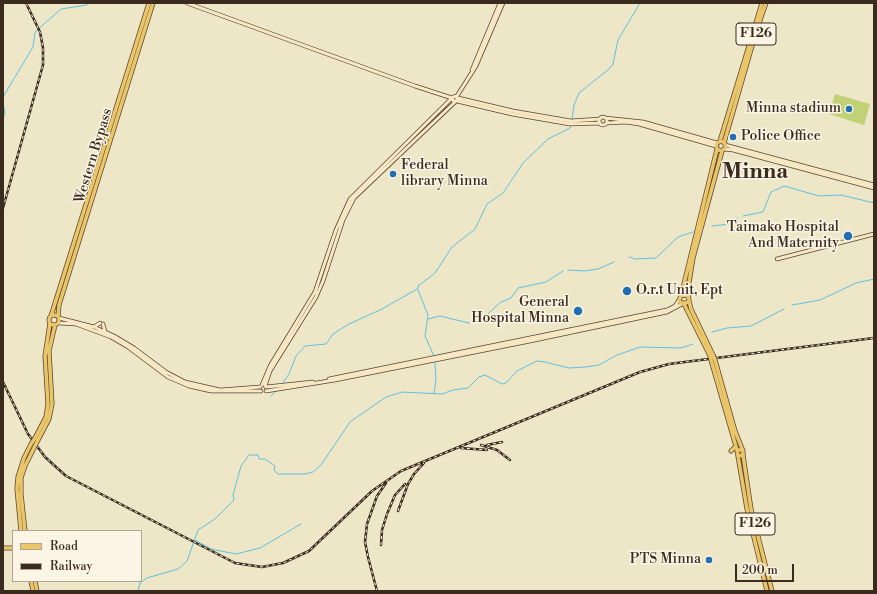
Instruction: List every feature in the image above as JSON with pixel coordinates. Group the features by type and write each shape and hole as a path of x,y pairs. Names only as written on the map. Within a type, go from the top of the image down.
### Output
{"main road":[{"name":"Western Bypass","path":"57,324 59,305 149,3"},
{"name":"Western Bypass","path":"50,323 49,319 52,316 153,3"},
{"path":"187,3 455,99 512,114 576,123 600,121 605,118 643,122 721,146"},
{"path":"261,392 270,366 315,292 336,230 350,199 455,99 476,66 501,3"},
{"name":"F126","path":"711,355 680,298 721,146 762,3"},
{"name":"F126","path":"766,3 721,146 689,275 688,298 691,309 713,360 742,450 751,509 772,591"},
{"path":"605,118 607,123"},
{"path":"600,121 603,125 607,123 626,122 639,124 874,186"},
{"path":"777,258 874,234"},
{"path":"37,439 46,417 48,404 45,356 50,323 73,323 111,337 132,350 168,377 190,386 216,392 261,392 280,387 324,380 667,310 674,306 685,294 688,298 683,304 667,312 335,380 280,387 263,386 220,390 185,382 166,372 130,345 94,327 52,316"},
{"path":"21,530 17,489 18,477 24,458 49,419 52,408 53,394 49,351 57,324"},
{"path":"94,327 102,324 105,332"},
{"name":"F126","path":"713,360 736,445 747,509 767,591"},
{"path":"263,386 266,391"},
{"path":"25,530 21,494 22,478 33,445"},
{"path":"731,451 734,450 736,445"},
{"path":"737,450 742,450"},
{"path":"738,456 743,455"},
{"path":"3,548 12,548"}],"green space":[{"name":"Minna stadium","path":"835,94 870,104 864,125 829,114"}],"waterway":[{"path":"3,97 33,47 35,32 61,9 87,5 87,3"},
{"path":"572,119 574,105 579,93 609,69 613,64 618,40 640,3"},
{"path":"3,103 5,113 3,119"},
{"path":"434,356 425,336 428,315 418,290 418,286 435,273 452,247 475,229 487,204 503,193 523,163 548,139 570,128 571,124"},
{"path":"743,216 763,212 771,192 784,186 819,196 841,195 874,203"},
{"path":"712,226 730,224 738,218"},
{"path":"629,257 635,259 656,258 678,237 693,232"},
{"path":"568,270 584,271 598,269 614,262"},
{"path":"428,319 440,316 469,323 480,321 501,302 511,298 518,288 546,282 563,271"},
{"path":"792,305 820,300 856,283 874,279"},
{"path":"282,384 289,374 296,356 305,346 326,344 333,334 349,324 382,309 417,289"},
{"path":"712,332 727,328 751,326 784,309"},
{"path":"142,582 147,578 178,569 187,561 198,530 215,519 234,500 233,495 241,466 249,455 258,455 259,459 265,459 275,466 274,470 278,474 305,474 313,472 321,465 350,422 386,397 402,392 442,394 453,390 468,388 479,377 485,375 502,384 506,383 517,371 537,361 569,368 585,367 599,365 617,355 640,347 681,348 693,344"},
{"path":"434,394 436,379 435,363"},
{"path":"271,396 276,391"},
{"path":"195,540 211,549 236,554 260,548 301,524"},
{"path":"138,591 141,582"}],"railway":[{"path":"3,208 43,65 43,48 40,32 26,3"},
{"path":"3,382 28,434 45,457 66,476 235,563 262,567 283,563 309,551 372,491 401,471 640,372 669,364 874,338"},
{"path":"487,445 502,442"},
{"path":"481,445 497,450 510,460"},
{"path":"461,448 487,450"},
{"path":"398,511 408,484 414,474 424,463"},
{"path":"377,591 365,542 367,524 377,496 386,483"},
{"path":"381,545 382,530 387,514 395,495 405,484"}],"place":[{"name":"Minna stadium","path":"849,109"},
{"name":"Police Office","path":"733,137"},
{"name":"Federal library Minna","path":"393,174"},
{"name":"Taimako Hospital And Maternity","path":"848,236"},
{"name":"O.r.t Unit, Ept","path":"627,291"},
{"name":"General Hospital Minna","path":"578,311"},
{"name":"PTS Minna","path":"709,560"}],"district":[{"name":"Minna","path":"755,173"}]}
